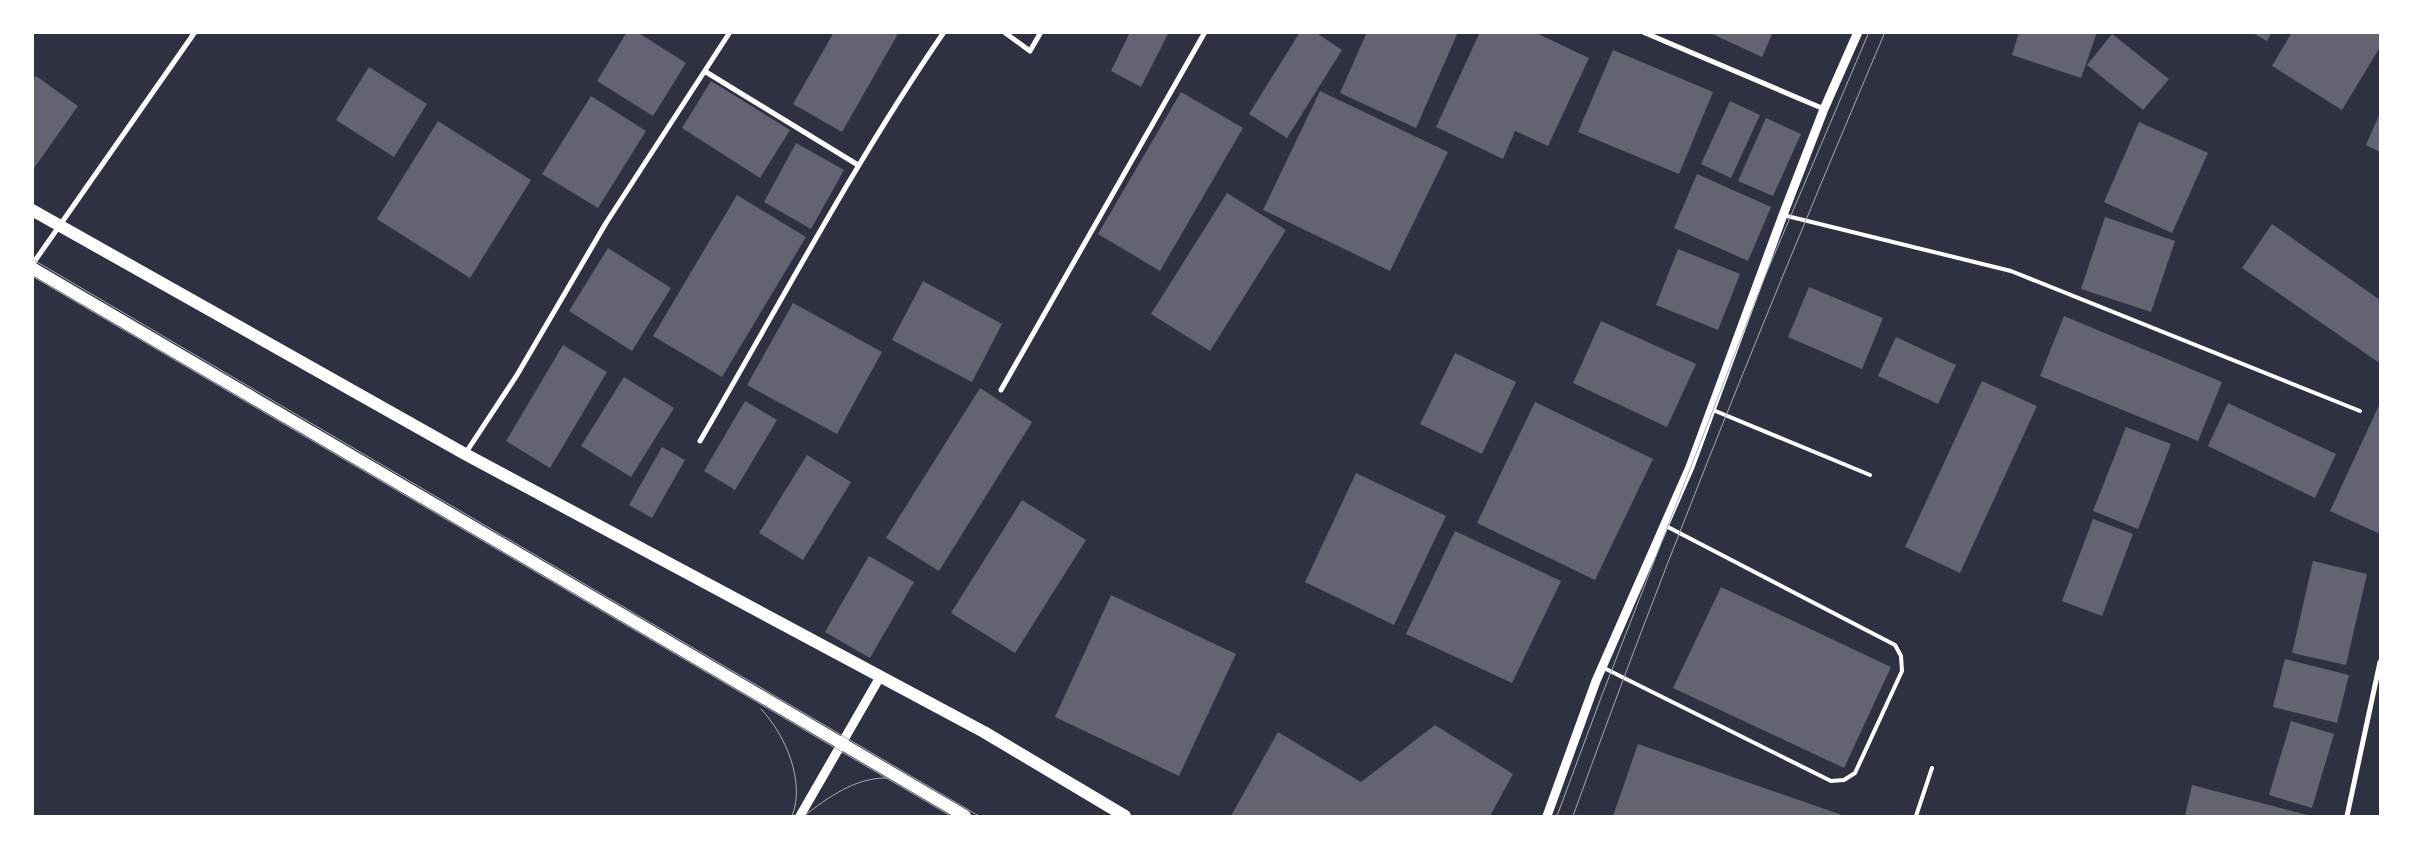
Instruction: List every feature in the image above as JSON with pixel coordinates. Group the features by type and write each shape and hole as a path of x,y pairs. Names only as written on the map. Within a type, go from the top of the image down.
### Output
{"main road":[{"path":"32,210 465,454 984,732 1125,816"},
{"path":"32,267 965,816"}],"street":[{"path":"32,267 194,32"},
{"path":"465,454 517,375 606,223 706,72 730,32"},
{"path":"700,441 858,165 904,90 944,32"},
{"path":"1004,32 1030,51 1041,32"},
{"path":"1001,390 1205,32"},
{"path":"1643,32 1824,109"},
{"path":"1547,816 1602,667 1665,526 1713,410 1824,109 1858,32"},
{"path":"706,72 858,165"},
{"path":"2347,816 2380,662"},
{"path":"800,816 880,677"}],"lane":[{"path":"1784,215 2011,271 2360,411"},
{"path":"1713,410 1870,475"},
{"path":"1602,667 1830,781 1844,780 1855,773 1902,671 1902,656 1895,645 1665,526"},
{"path":"1916,816 1932,768"}],"building":[{"path":"627,32 637,32 686,63 653,116 597,81"},
{"path":"834,32 899,32 842,132 793,104"},
{"path":"1130,32 1169,32 1141,87 1111,71"},
{"path":"1300,32 1315,32 1342,50 1287,138 1249,114"},
{"path":"1367,32 1458,32 1416,128 1340,93"},
{"path":"1480,32 1534,32 1589,58 1548,146 1515,131 1503,159 1436,127"},
{"path":"1708,32 1773,32 1762,57"},
{"path":"2019,32 2097,32 2081,78 2012,55"},
{"path":"2251,32 2272,32 2267,41"},
{"path":"2292,32 2380,32 2380,47 2342,110 2272,66"},
{"path":"2112,34 2169,79 2143,110 2087,65"},
{"path":"1613,50 1713,92 1679,174 1578,132"},
{"path":"369,67 427,104 394,157 336,120"},
{"path":"36,76 78,106 32,171 32,81"},
{"path":"711,81 790,130 760,178 682,128"},
{"path":"1320,91 1448,152 1390,271 1263,210"},
{"path":"1181,92 1243,128 1160,271 1098,234"},
{"path":"591,96 646,131 598,208 542,174"},
{"path":"1730,101 1760,115 1731,178 1701,164"},
{"path":"2380,113 2380,152 2366,145"},
{"path":"1766,118 1801,134 1773,196 1738,181"},
{"path":"438,121 531,180 470,278 377,219"},
{"path":"2139,122 2208,153 2172,233 2104,202"},
{"path":"796,143 844,170 811,229 764,202"},
{"path":"1697,174 1771,207 1748,261 1674,228"},
{"path":"1227,193 1286,230 1210,351 1151,314"},
{"path":"737,195 806,237 722,377 653,336"},
{"path":"2105,217 2175,241 2151,312 2081,289"},
{"path":"2272,224 2380,300 2380,359 2378,362 2242,268"},
{"path":"608,248 671,288 632,351 569,311"},
{"path":"1678,249 1740,274 1718,330 1656,305"},
{"path":"923,281 1002,324 972,382 892,340"},
{"path":"1809,287 1883,318 1862,369 1788,337"},
{"path":"793,303 882,352 837,434 747,385"},
{"path":"2064,316 2222,382 2198,441 2040,376"},
{"path":"1601,321 1696,364 1667,427 1573,383"},
{"path":"1896,337 1956,365 1938,404 1878,376"},
{"path":"563,345 607,372 550,468 506,441"},
{"path":"1455,353 1516,382 1482,454 1420,424"},
{"path":"624,377 674,408 631,477 581,446"},
{"path":"1982,381 2037,406 1960,573 1905,547"},
{"path":"980,388 1032,422 939,571 886,538"},
{"path":"745,401 777,420 735,490 704,471"},
{"path":"1535,402 1653,459 1595,580 1477,523"},
{"path":"2228,403 2336,454 2315,498 2208,446"},
{"path":"2380,403 2380,534 2330,511"},
{"path":"2126,427 2171,444 2138,529 2093,511"},
{"path":"662,447 685,460 652,518 629,505"},
{"path":"807,455 851,482 803,560 759,533"},
{"path":"1356,473 1446,516 1394,625 1305,582"},
{"path":"1022,500 1086,540 1015,653 951,613"},
{"path":"2093,519 2133,534 2102,616 2062,601"},
{"path":"1455,531 1561,581 1512,683 1406,634"},
{"path":"869,556 914,582 870,658 825,632"},
{"path":"2313,561 2367,574 2346,665 2292,653"},
{"path":"1721,587 1891,667 1844,768 1673,688"},
{"path":"1111,595 1236,654 1179,776 1055,717"},
{"path":"2285,659 2349,675 2337,723 2273,707"},
{"path":"2291,721 2334,734 2312,808 2269,795"},
{"path":"1435,725 1513,774 1490,816 1231,816 1278,732 1361,782"},
{"path":"1638,744 1845,816 1613,816"},
{"path":"2192,785 2311,816 2185,816"}],"tram line":[{"path":"1557,816 1602,695 1766,274 1869,32"},
{"path":"1573,816 1684,520 1803,227 1885,32"},
{"path":"32,259 979,816"},
{"path":"32,276 951,816"},
{"path":"761,709 778,731 791,759 796,788 796,803 792,816"},
{"path":"804,816 842,790 864,781 887,778"}]}
